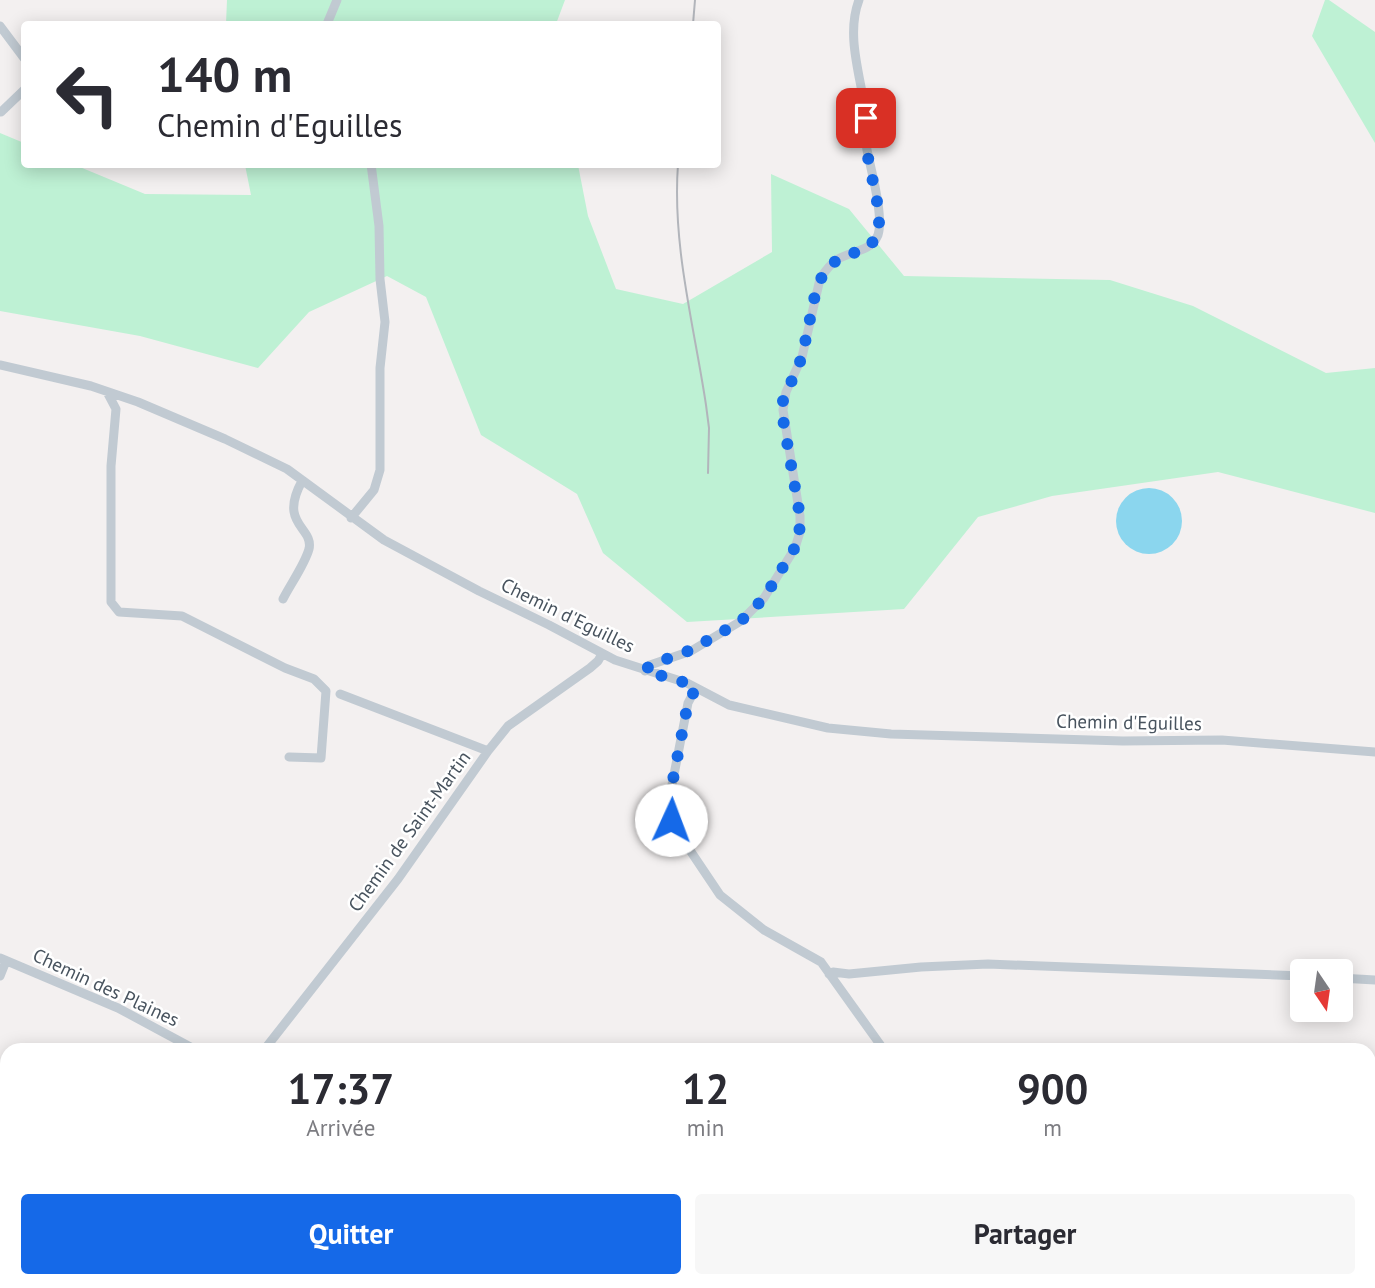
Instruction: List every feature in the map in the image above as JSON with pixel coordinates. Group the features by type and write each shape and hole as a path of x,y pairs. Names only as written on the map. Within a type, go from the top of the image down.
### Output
{"street":[{"path":"328,21 337,0"},
{"path":"645,671 650,665 691,650 747,616 764,598 799,541 800,516 783,419 783,401 802,357 824,271 837,260 870,246 877,238 880,225 866,148 866,118 853,30 859,0"},
{"path":"0,26 21,54"},
{"path":"1,112 21,93"},
{"path":"351,518 377,483 380,470 380,368 385,322 372,168"},
{"name":"Chemin d'Eguilles","path":"0,365 107,392 225,439 287,469 384,540 479,591 602,654 645,671 687,683 729,705 828,728 891,734 1048,739 1222,740 1375,751"},
{"path":"107,392 116,409 111,467 111,602 119,612 182,616 292,671 314,679 324,687 326,691 321,758 289,757"},
{"path":"283,599 309,548 293,511 296,492 302,481"},
{"name":"Chemin de Saint-Martin","path":"269,1043 398,879 508,726 590,668 602,654"},
{"path":"696,688 688,703 669,800 673,825 720,895 764,930 816,959 879,1043"},
{"path":"340,694 488,751"},
{"path":"0,976 3,960"},
{"name":"Chemin des Plaines","path":"3,960 118,1008 183,1043"},
{"path":"829,974 988,964 1290,976"},
{"path":"1353,979 1375,980"}],"green space":[{"path":"227,0 565,0 557,21 226,21"},
{"path":"1325,0 1329,0 1375,32 1375,143 1312,36"},
{"path":"0,133 21,142 21,168 82,168 145,194 251,195 246,168 579,168 588,216 616,289 683,304 772,252 771,174 849,209 904,276 1110,280 1193,306 1326,373 1375,368 1375,513 1218,472 1052,496 978,517 904,609 687,622 603,553 577,494 481,435 426,297 387,276 309,312 258,368 140,336 0,311"}],"water":[{"path":"1142,488 1156,488 1168,493 1177,502 1182,521 1180,534 1173,545 1156,554 1142,554 1130,549 1121,540 1116,528 1116,514 1121,502 1130,493"}],"railway":[{"path":"693,21 695,0"},
{"path":"678,168 678,225 685,285 709,428 708,473"}],"route":[{"path":"671,820 669,800 688,703 696,688 645,671 650,665 673,658 715,638 753,611 799,541 800,516 783,419 783,401 802,357 815,295 824,271 837,260 870,246 879,232 879,211 866,148 866,118"}]}
